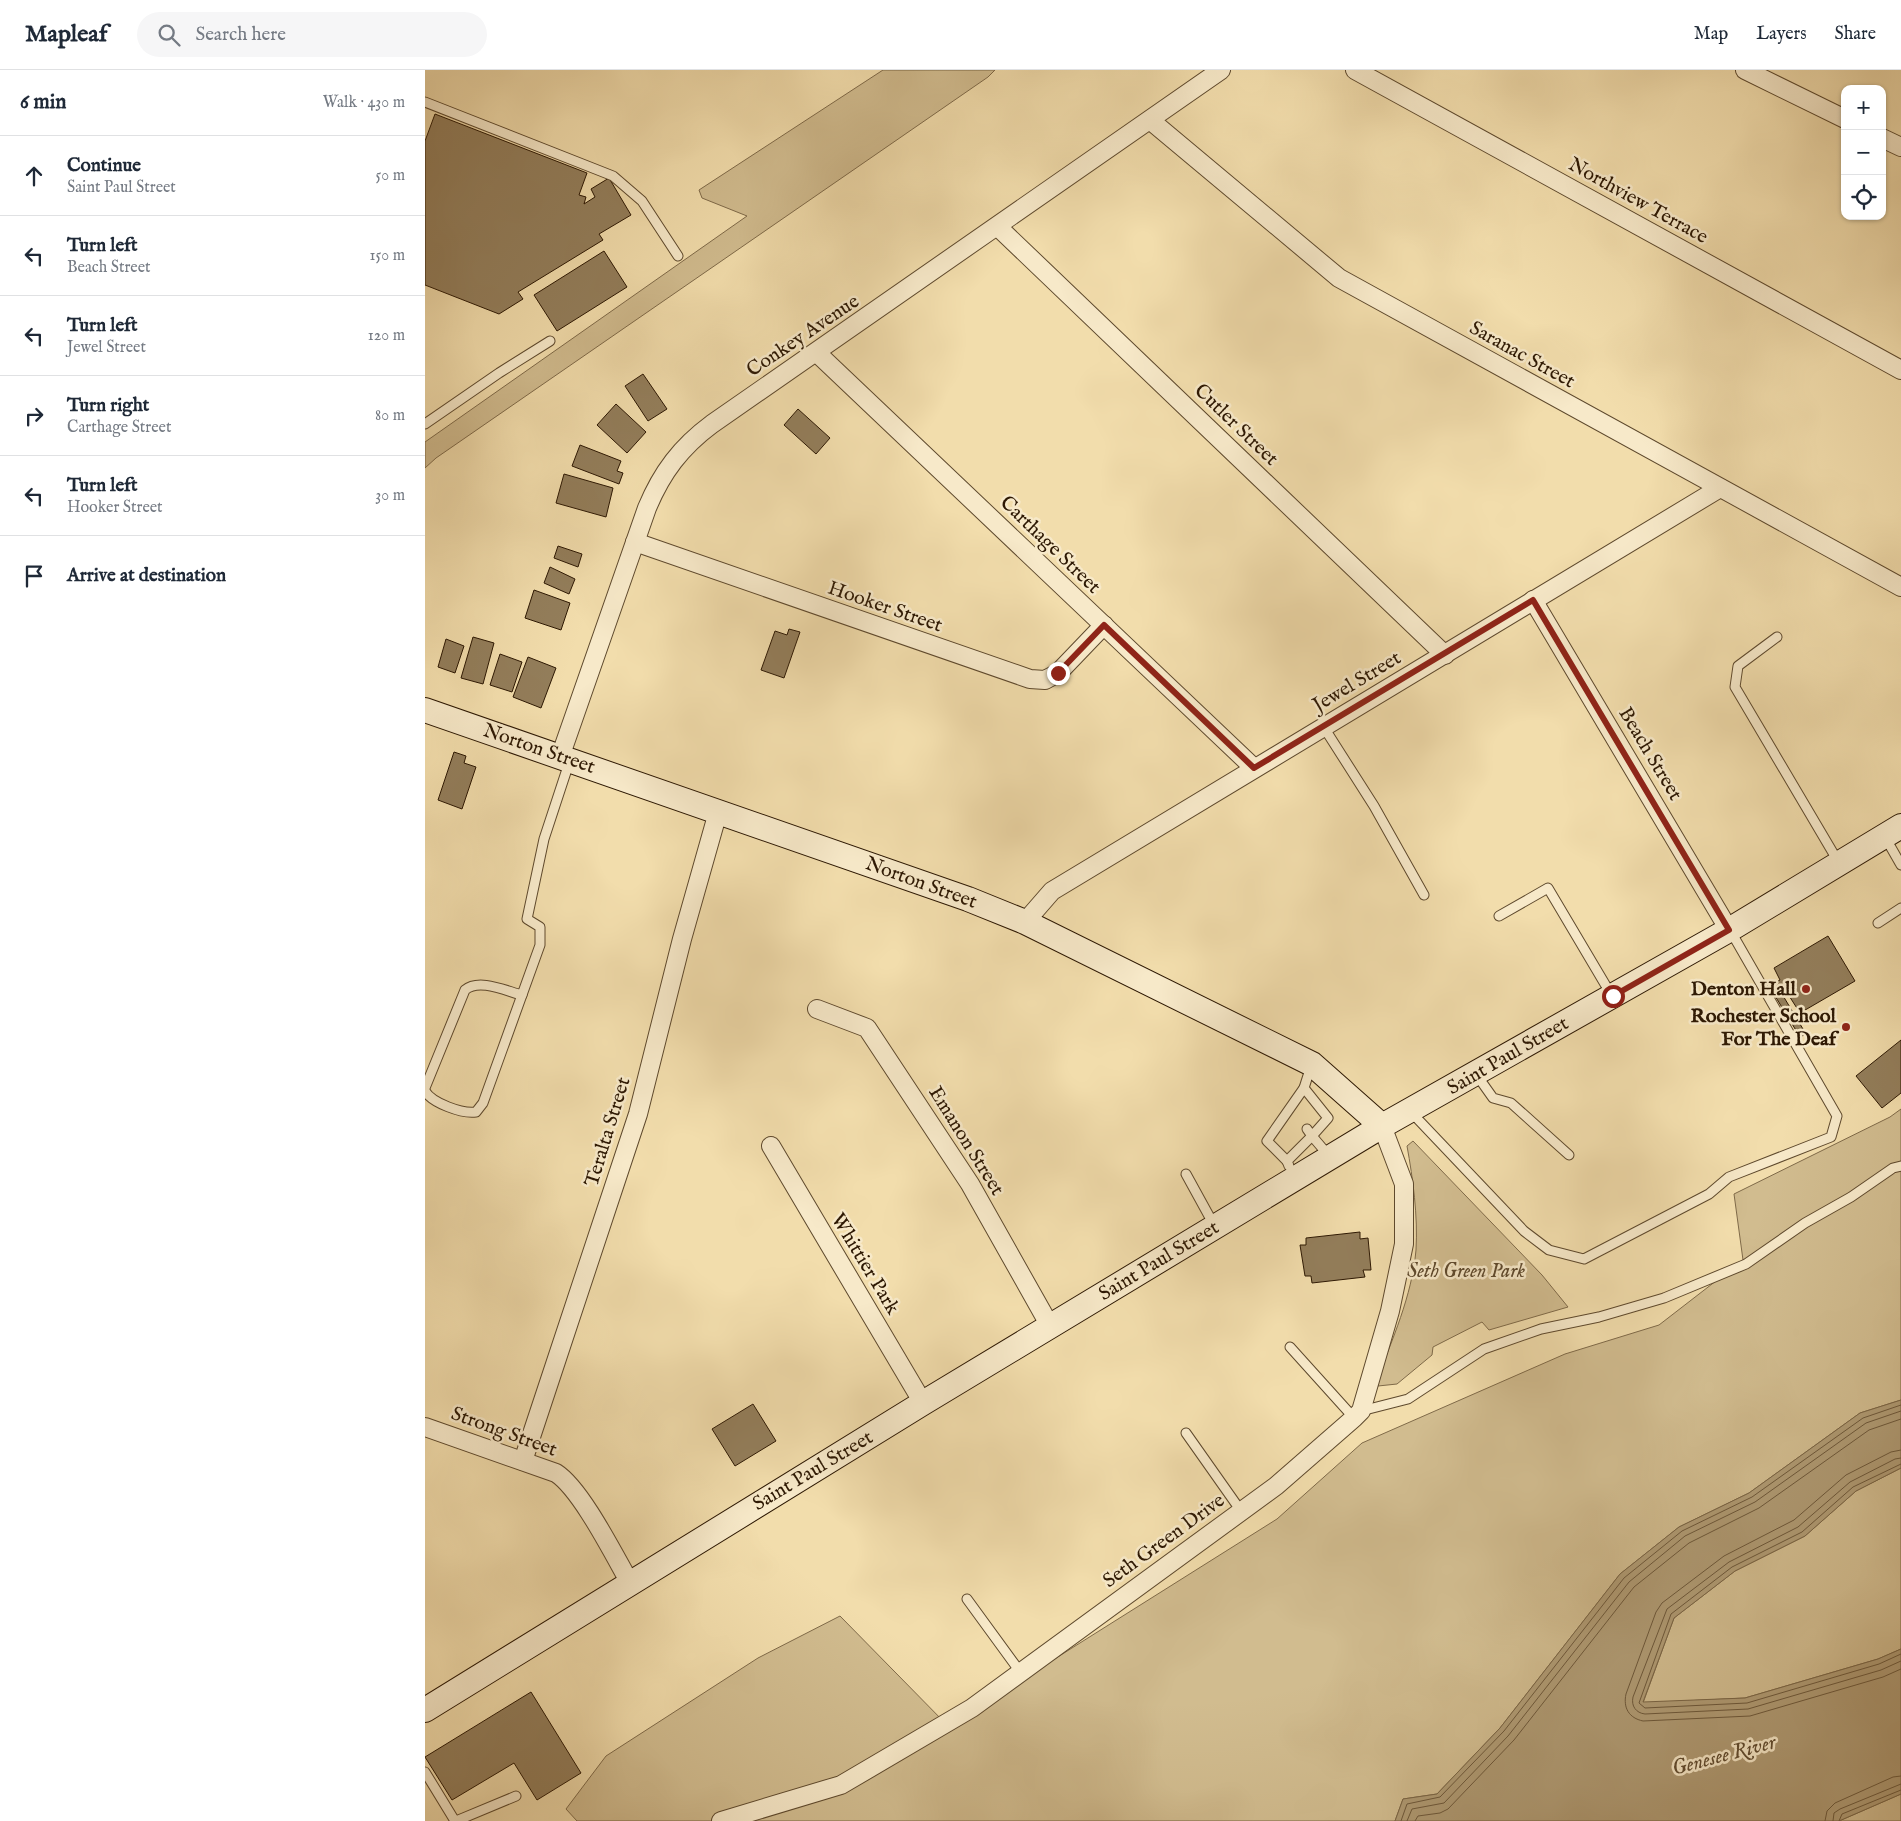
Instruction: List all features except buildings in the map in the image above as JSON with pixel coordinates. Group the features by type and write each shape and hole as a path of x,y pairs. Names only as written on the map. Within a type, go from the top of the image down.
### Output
{"main road":[{"name":"Norton Street","path":"425,710 968,899 1025,922 1312,1064 1382,1126"},
{"name":"Saint Paul Street","path":"425,1710 923,1403 1215,1227 1291,1162 1331,1158 1382,1126 1729,930 1893,831"}],"street":[{"name":"Conkey Avenue","path":"565,758 635,542 654,491 679,453 712,424 817,353 1221,70"},
{"name":"Northview Terrace","path":"1355,70 1901,370"},
{"path":"1745,70 1841,117"},
{"name":"Saranac Street","path":"1150,120 1339,278 1901,587"},
{"path":"1886,140 1901,147"},
{"name":"Cutler Street","path":"998,227 1445,655"},
{"name":"Carthage Street","path":"817,353 1254,768"},
{"name":"Jewel Street","path":"1025,922 1052,891 1720,488"},
{"name":"Hooker Street","path":"635,542 1030,680 1045,680 1058,673 1104,625"},
{"name":"Beach Street","path":"1533,600 1729,930"},
{"name":"Teralta Street","path":"523,1461 637,1114 682,939 718,812"},
{"name":"Emanon Street","path":"817,1009 867,1028 971,1184 1050,1326"},
{"path":"1358,1414 1390,1311 1403,1244 1404,1184 1382,1126"},
{"name":"Whittier Park","path":"771,1146 923,1403"},
{"name":"Seth Green Drive","path":"721,1821 841,1785 973,1708 1276,1486 1358,1414"},
{"name":"Strong Street","path":"425,1427 556,1473 570,1484 631,1582"}],"lane":[{"path":"425,102 613,176 642,201 678,256"},
{"path":"425,424 499,373 550,341"},
{"path":"1777,636 1738,666 1735,687 1839,864"},
{"path":"1323,726 1374,806 1424,895"},
{"path":"522,995 482,984 471,985 465,990 425,1089 430,1099 469,1113 476,1112 483,1103 522,995 540,945 540,928 527,919 544,839 565,758"},
{"path":"1893,831 1901,865"},
{"path":"1499,916 1548,888 1613,996"},
{"path":"1878,923 1901,908"},
{"path":"1411,1111 1524,1231 1549,1250 1584,1259 1709,1194 1729,1177 1831,1137 1837,1116 1729,930"},
{"path":"1304,1088 1328,1118 1309,1132 1291,1162 1267,1141 1294,1108 1304,1088 1312,1064"},
{"path":"1476,1074 1493,1098 1511,1103 1569,1155"},
{"path":"1309,1132 1331,1158"},
{"path":"1290,1347 1358,1414 1408,1399 1484,1349 1541,1329 1599,1317 1664,1298 1746,1264 1805,1223 1851,1197 1893,1168 1901,1166"},
{"path":"1185,1174 1215,1227"},
{"path":"1186,1433 1241,1511"},
{"path":"967,1599 1021,1673"},
{"path":"425,1772 456,1821 516,1796"}],"green space":[{"path":"883,70 995,70 988,77 436,458 425,468 425,442 747,216 702,198 699,190"},
{"path":"1901,1109 1901,1400 1860,1413 1749,1493 1679,1527 1620,1574 1500,1728 1437,1794 1403,1799 1395,1821 577,1821 566,1809 606,1756 758,1658 840,1616 948,1726 1277,1519 1362,1443 1565,1354 1659,1325 1743,1260 1734,1194 1890,1117"},
{"name":"Seth Green Park","path":"1413,1141 1542,1275 1568,1307 1489,1330 1482,1322 1433,1347 1432,1355 1397,1384 1378,1386 1376,1382 1401,1318 1414,1267 1416,1211 1407,1146"},
{"path":"1901,1468 1901,1649 1878,1659 1745,1698 1643,1703 1674,1618 1735,1571 1805,1536 1856,1491"},
{"path":"1901,1794 1901,1821 1839,1821"}],"water":[{"name":"Genesee River","path":"1901,1400 1901,1468 1856,1491 1805,1536 1735,1571 1674,1618 1643,1702 1745,1698 1878,1659 1901,1649 1901,1794 1839,1821 1395,1821 1403,1799 1437,1794 1500,1728 1620,1574 1679,1527 1749,1493 1860,1413"}],"place":[{"name":"Denton Hall","path":"1806,989"},
{"name":"Rochester School For The Deaf","path":"1846,1027"}],"route":[{"path":"1058,673 1104,625 1254,768 1445,655 1533,600 1729,930 1613,996"}]}
